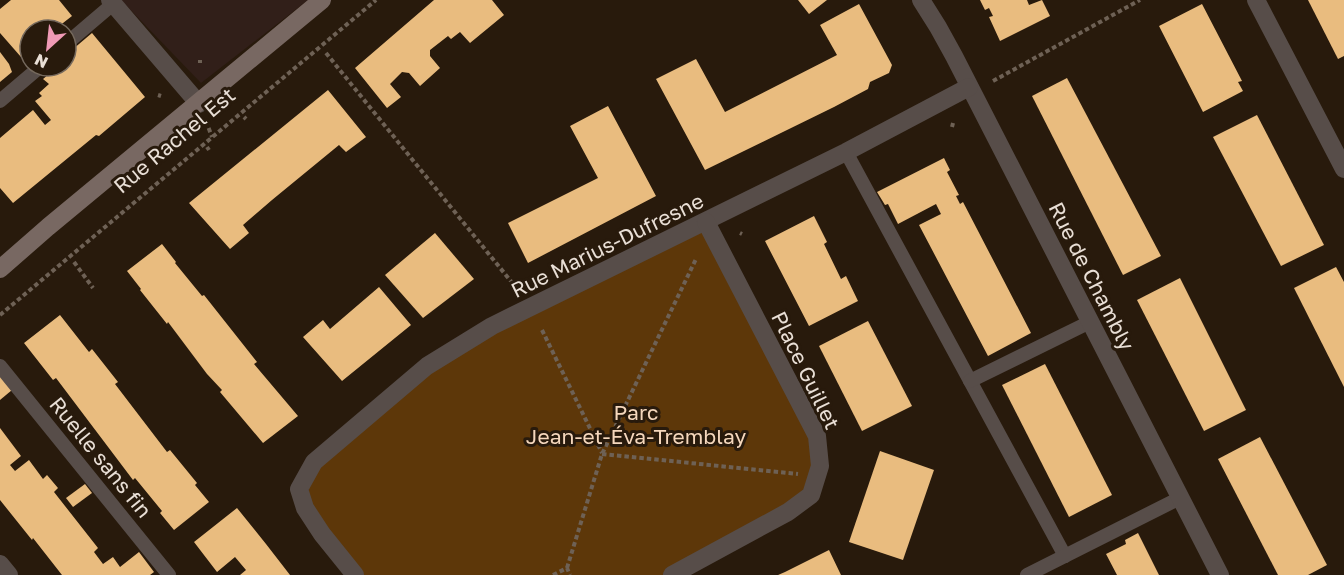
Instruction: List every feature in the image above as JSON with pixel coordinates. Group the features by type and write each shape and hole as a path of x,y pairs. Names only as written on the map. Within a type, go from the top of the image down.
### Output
{"main road":[{"name":"Rue Rachel Est","path":"0,269 322,0"}],"street":[{"name":"Rue de Chambly","path":"921,0 938,27 1220,575"},
{"path":"1256,0 1344,169"},
{"path":"112,2 199,104"},
{"name":"Rue Marius-Dufresne","path":"355,575 321,534 305,508 299,489 314,462 427,366 492,326 846,152 969,87"},
{"name":"Place Guillet","path":"672,575 788,512 811,495 820,466 817,436 706,222"},
{"path":"0,564 9,575"}],"lane":[{"path":"78,33 112,2"},
{"path":"0,101 27,78"},
{"path":"846,152 1065,556"},
{"path":"970,381 1090,322"},
{"name":"Ruelle sans fin","path":"0,366 169,575"},
{"path":"1027,575 1180,498"}],"path":[{"name":"Rue Rachel Est","path":"0,315 376,0"},
{"path":"993,81 1140,0"},
{"path":"326,53 519,292"},
{"path":"570,575 567,568 602,454 696,259"},
{"path":"74,262 93,288"},
{"path":"542,330 602,454"},
{"path":"602,454 800,474"},
{"path":"553,575 567,568"}],"shaded area":[{"path":"121,0 308,0 201,83"}],"green space":[{"name":"Parc Jean-et-Éva-Tremblay","path":"706,222 817,436 811,495 672,575 355,575 305,508 314,462 427,366"}],"building":[{"path":"11,0 59,0 72,16 69,18 18,18 18,54 0,33 0,9"},
{"path":"434,0 492,0 504,15 470,43 460,32 451,39 448,36 430,50 430,56 440,68 420,86 409,73 402,72 390,84 401,97 387,108 355,68"},
{"path":"798,0 827,0 809,14"},
{"path":"980,0 1027,0 1029,5 1042,0 1050,16 1000,41 989,17 993,16 989,8 985,10"},
{"path":"1308,0 1344,0 1344,56 1338,59"},
{"path":"859,4 892,65 889,73 870,82 868,89 834,107 705,170 656,79 696,59 725,112 837,55 820,25"},
{"path":"1202,4 1242,81 1238,82 1243,91 1203,112 1159,26"},
{"path":"92,33 145,97 13,203 0,188 0,138 33,110 45,125 51,120 35,101 42,96 39,93 49,84 44,78 78,78 78,45"},
{"path":"0,52 12,72 0,82"},
{"path":"1067,78 1161,256 1123,275 1032,96"},
{"path":"328,90 366,137 346,152 339,145 272,200 243,225 249,233 230,249 189,203"},
{"path":"608,106 656,196 528,263 508,223 598,178 570,126"},
{"path":"1257,115 1324,245 1281,266 1213,137"},
{"path":"944,158 950,170 947,172 959,195 956,196 960,204 963,202 1031,333 988,356 919,225 941,214 936,204 898,224 888,204 885,205 877,192"},
{"path":"814,216 827,242 824,244 841,279 846,276 858,301 809,326 765,241"},
{"path":"435,233 474,279 423,318 385,275"},
{"path":"162,244 257,362 254,364 298,416 263,443 220,392 222,390 168,322 167,324 127,271"},
{"path":"1336,267 1344,282 1344,387 1294,288"},
{"path":"1180,278 1246,410 1204,431 1137,300"},
{"path":"379,287 411,325 342,381 303,337 323,320 330,329"},
{"path":"60,315 89,352 92,349 118,382 115,384 167,452 170,450 197,483 195,485 209,502 174,530 160,513 162,511 135,478 133,480 56,378 53,380 24,343"},
{"path":"868,321 912,406 862,431 819,346"},
{"path":"1045,364 1112,495 1069,517 1002,385"},
{"path":"0,374 12,390 0,400"},
{"path":"0,428 21,456 10,465 15,471 29,460 43,479 47,475 58,488 54,492 98,548 94,552 103,564 113,557 120,567 139,552 154,572 150,575 62,575 0,500"},
{"path":"1260,437 1327,565 1308,575 1278,575 1218,459"},
{"path":"880,451 934,470 903,560 849,542"},
{"path":"85,484 92,493 73,507 66,498"},
{"path":"237,508 290,575 240,575 246,570 235,557 217,572 194,542"},
{"path":"1138,533 1159,575 1117,575 1106,554 1126,544 1125,540"},
{"path":"829,550 841,575 778,575 785,572"}]}
